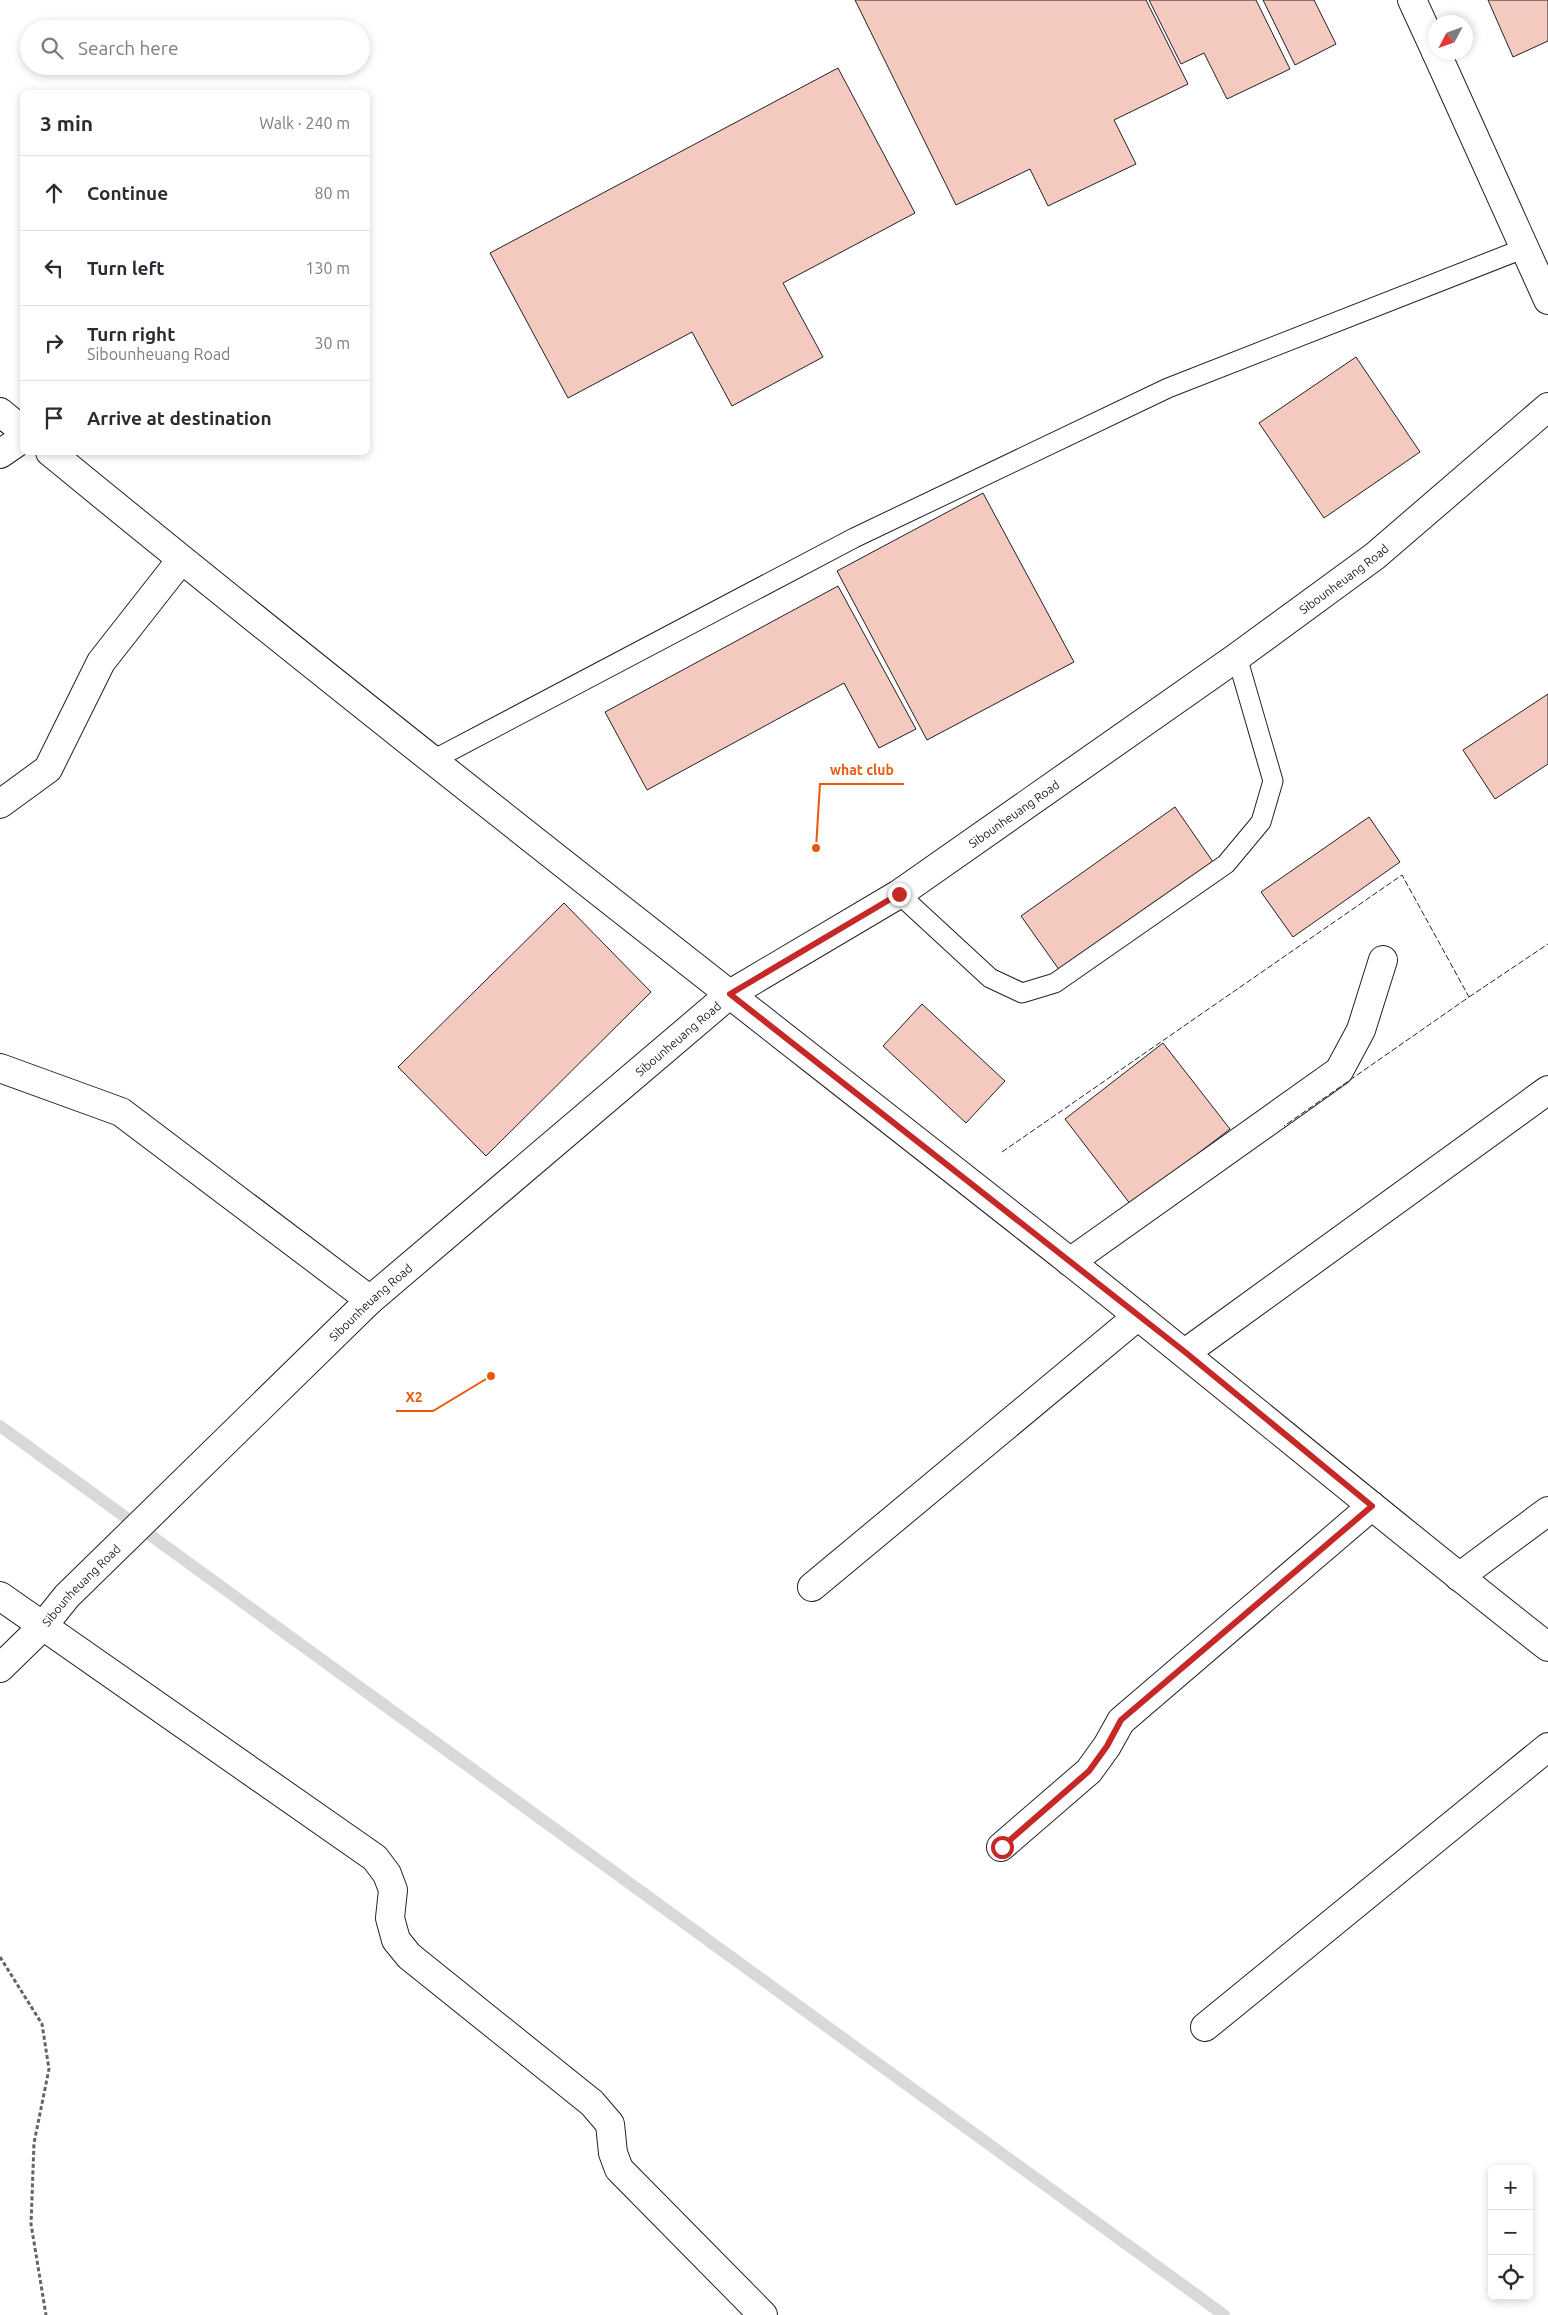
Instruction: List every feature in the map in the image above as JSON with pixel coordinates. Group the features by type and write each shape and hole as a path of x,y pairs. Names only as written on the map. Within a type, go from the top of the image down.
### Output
{"street":[{"path":"1412,0 1428,35"},
{"path":"1440,60 1548,300"},
{"name":"Sibounheuang Road","path":"0,1668 42,1627 67,1596 370,1300 730,994 899,894 1237,657 1375,556 1548,408"},
{"path":"0,412 20,428"},
{"path":"0,454 20,440"},
{"path":"54,455 182,560 434,760 1185,1352 1459,1577 1548,1647"},
{"path":"0,804 48,769 102,662 182,560"},
{"path":"1070,1262 1338,1071 1361,1030 1383,960"},
{"path":"0,1068 121,1112 370,1300"},
{"path":"1185,1352 1548,1090"},
{"path":"812,1587 1138,1316"},
{"path":"1002,1847 1089,1771 1107,1746 1121,1720 1372,1506"},
{"path":"1459,1577 1548,1511"},
{"path":"0,1596 375,1858 387,1874 393,1890 390,1918 396,1940 409,1956 592,2103 610,2124 612,2154 619,2169 763,2315"},
{"path":"1205,2027 1548,1747"}],"lane":[{"path":"434,760 854,538 1168,388 1525,248"},
{"path":"899,894 990,978 1022,993 1055,983 1226,864 1261,822 1272,781 1237,657"}],"path":[{"path":"0,1957 42,2024 49,2069 34,2142 31,2224 46,2315"}],"building":[{"path":"855,0 1146,0 1188,84 1114,120 1136,164 1048,206 1030,169 956,205"},
{"path":"1149,0 1256,0 1290,69 1227,99 1204,53 1181,64"},
{"path":"1263,0 1314,0 1336,44 1295,65"},
{"path":"1488,0 1548,0 1548,41 1513,57"},
{"path":"838,68 915,213 783,283 823,357 732,406 692,332 568,398 490,253"},
{"path":"1356,357 1420,452 1324,518 1259,423"},
{"path":"983,493 1074,662 927,740 837,571"},
{"path":"838,586 916,729 879,748 844,683 647,790 605,712"},
{"path":"1548,694 1548,764 1495,799 1463,750"},
{"path":"1175,807 1213,862 1060,971 1021,916"},
{"path":"1369,817 1400,862 1293,937 1261,892"},
{"path":"564,903 651,992 486,1156 398,1067"},
{"path":"922,1004 1005,1081 966,1123 883,1046"},
{"path":"1163,1043 1230,1129 1131,1205 1065,1119"}],"waterway":[{"path":"0,1426 1224,2315"}],"fence":[{"path":"1002,1152 1402,875 1469,997 1284,1126"},
{"path":"1469,997 1548,944"}],"place":[{"name":"what club","path":"816,848"},
{"name":"X2","path":"491,1376"}],"route":[{"path":"899,894 730,994 1185,1352 1372,1506 1121,1720 1107,1746 1089,1771 1002,1847"}]}
